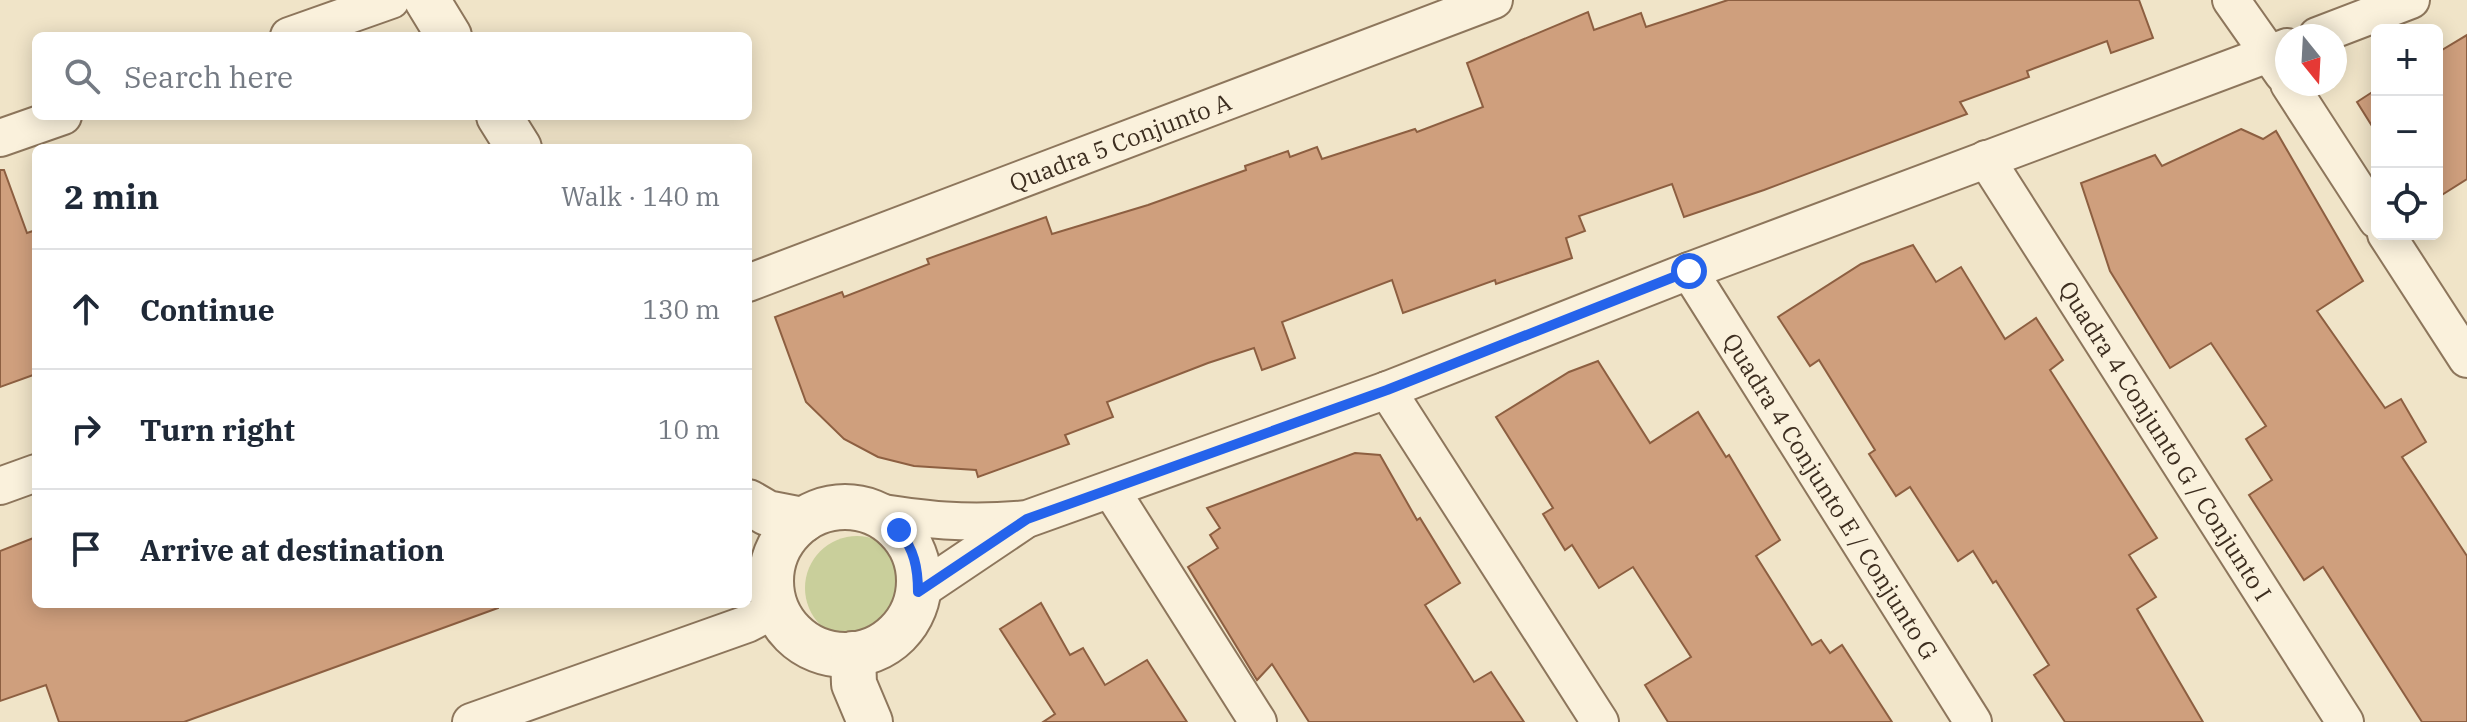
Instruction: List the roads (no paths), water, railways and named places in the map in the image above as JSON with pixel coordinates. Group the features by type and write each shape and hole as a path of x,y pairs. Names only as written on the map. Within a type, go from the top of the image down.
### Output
{"street":[{"path":"300,32 391,0"},
{"path":"427,0 447,32"},
{"name":"Quadra 5 Conjunto A","path":"752,281 1494,0"},
{"path":"2231,0 2275,56"},
{"path":"2347,25 2411,0"},
{"path":"918,592 1027,519 1387,390 1986,159 2275,69"},
{"path":"2301,96 2371,210"},
{"path":"0,138 52,120"},
{"path":"502,120 516,144"},
{"name":"Quadra 4 Conjunto G / Conjunto I","path":"1986,159 2345,722"},
{"path":"2390,240 2467,359"},
{"name":"Quadra 4 Conjunto E / Conjunto G","path":"1689,271 1973,722"},
{"path":"1387,390 1600,722"},
{"path":"0,486 32,474"},
{"path":"1111,490 1258,722"},
{"path":"752,504 767,513 803,520"},
{"path":"471,722 747,624 785,538 803,520 835,508 960,524 1027,519"},
{"path":"765,581 789,629 807,645 830,654 853,654 877,648 896,634 911,615 918,592 918,568 911,546 899,530 865,510"},
{"path":"853,654 854,684 870,722"}]}
